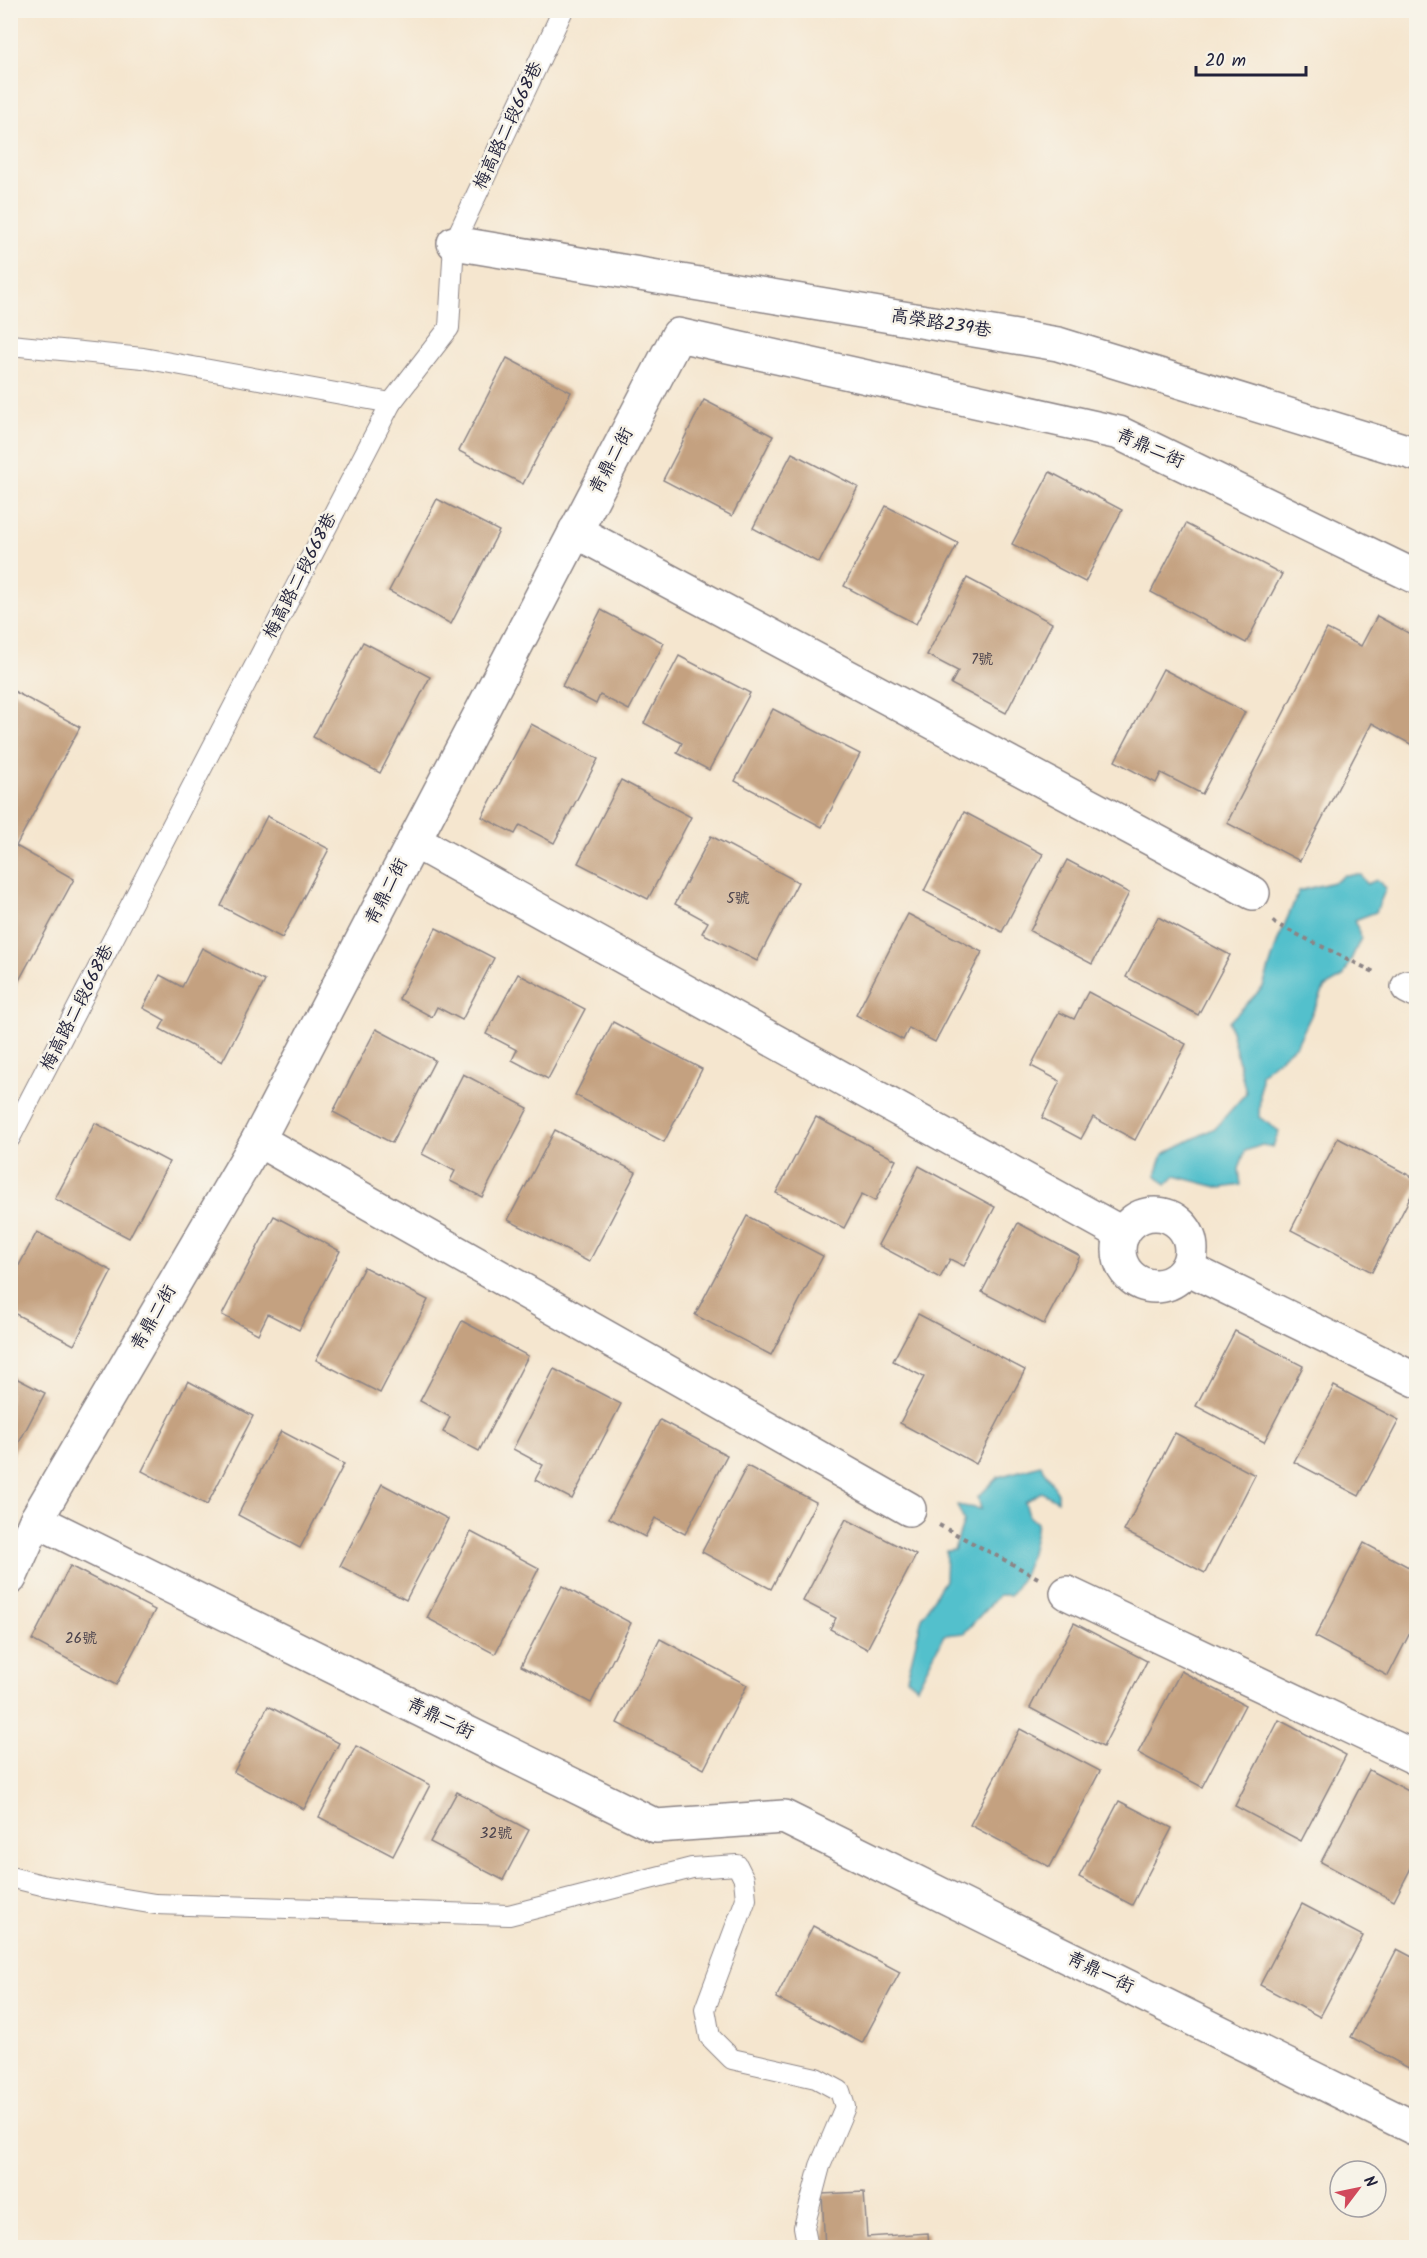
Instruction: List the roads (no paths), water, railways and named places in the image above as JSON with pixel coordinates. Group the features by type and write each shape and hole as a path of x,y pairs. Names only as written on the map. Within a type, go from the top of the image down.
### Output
{"street":[{"name":"高榮路239巷","path":"454,243 1058,344 1416,453"},
{"name":"青鼎二街","path":"784,1817 656,1826 36,1520 258,1140 678,334 1119,433 1416,577"},
{"path":"575,531 1253,893"},
{"path":"414,841 1123,1234"},
{"path":"258,1140 909,1509"},
{"path":"1150,1214 1161,1214 1172,1218 1188,1234 1191,1256 1187,1268 1180,1277 1169,1284 1157,1287 1144,1285 1129,1275 1119,1258 1119,1245 1123,1234 1130,1224 1150,1214"},
{"path":"1187,1268 1416,1380"},
{"path":"10,1578 36,1520"},
{"path":"1067,1593 1416,1758"},
{"name":"青鼎一街","path":"784,1817 1416,2129"}],"lane":[{"name":"梅高路二段668巷","path":"10,1138 391,402 449,328 454,243 563,10"},
{"path":"10,345 143,358 391,402"},
{"path":"10,1877 42,1885 154,1904 509,1915 692,1868 737,1865 744,1879 746,1899 705,2009 710,2037 732,2059 816,2078 840,2091 845,2107 820,2166 804,2227 808,2247"}],"water":[{"path":"1345,875 1361,875 1367,884 1377,880 1386,888 1376,912 1355,920 1361,938 1343,977 1325,987 1297,1044 1261,1074 1259,1117 1279,1131 1273,1147 1262,1145 1245,1151 1239,1169 1241,1185 1221,1188 1175,1176 1166,1185 1156,1175 1163,1154 1215,1128 1246,1093 1229,1022 1263,987 1278,940 1299,891 1337,881"},
{"path":"1041,1465 1058,1493 1058,1501 1041,1492 1025,1502 1029,1516 1037,1523 1031,1551 1021,1579 1010,1595 999,1595 964,1633 944,1635 917,1687 907,1678 922,1617 945,1580 946,1551 954,1550 964,1521 957,1505 981,1509 978,1497 998,1477"}]}
